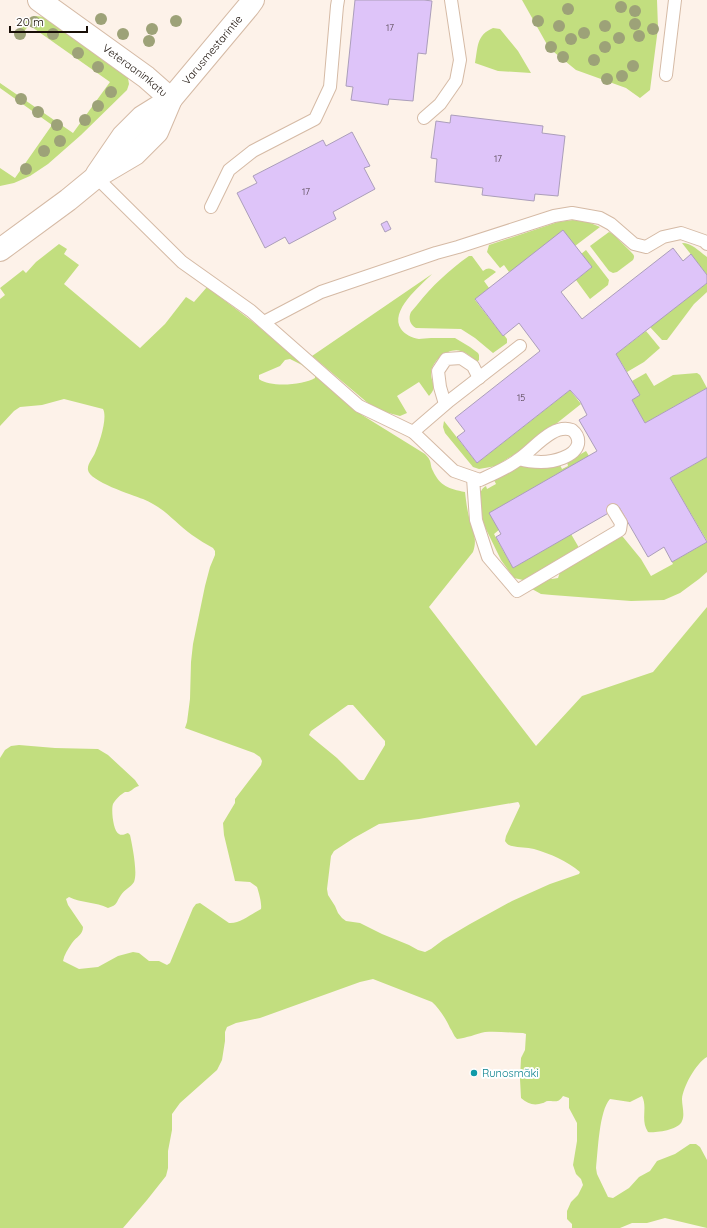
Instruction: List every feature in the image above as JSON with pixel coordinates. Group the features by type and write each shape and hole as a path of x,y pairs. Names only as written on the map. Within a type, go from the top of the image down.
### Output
{"street":[{"name":"Veteraaninkatu","path":"39,0 146,77 172,99"},
{"name":"Varusmestarintie","path":"0,250 68,200 96,177 123,136 142,117 172,99 253,0"}],"lane":[{"path":"211,207 229,170 253,151 315,119 330,87 338,0"},
{"path":"424,118 440,104 456,80 460,60 451,0"},
{"path":"666,75 675,0"},
{"path":"96,177 182,262 264,322 359,406 413,432 454,471 480,480 519,459"},
{"path":"264,322 321,292 436,252 458,247 554,216 572,213 600,218 611,224 634,244 646,247 663,237 681,233 704,241 707,244"},
{"path":"413,432 445,404 520,346"},
{"path":"445,404 440,387 438,371 446,359 461,358 473,366 479,378"},
{"path":"473,478 476,520 488,557 517,591 620,530 621,524 613,510"}],"green space":[{"path":"522,0 657,0 658,28 650,90 640,98 626,88 576,70 549,48"},
{"path":"36,16 44,17 128,78 129,84 127,90 81,135 48,164 30,176 14,183 0,186 0,168 15,178 52,125 0,88 0,83 73,133 110,82 29,25 18,38 19,31 23,24"},
{"path":"493,28 500,29 518,51 531,73 498,71 475,63 479,42 483,34"},
{"path":"573,220 588,222 600,227 575,246 509,272 504,265 500,268 487,252 489,245 558,222"},
{"path":"609,232 613,234 632,253 634,257 633,260 617,272 613,273 609,271 590,246"},
{"path":"682,243 692,246 707,257 707,275"},
{"path":"59,244 67,249 64,254 79,265 64,284 140,348 165,324 186,297 194,302 207,287 253,322 362,415 425,454 430,461 436,476 442,483 454,490 465,492 468,514 475,538 473,552 429,607 536,746 582,696 653,672 707,607 707,1057 699,1064 687,1082 682,1099 683,1119 677,1127 656,1132 648,1132 644,1118 644,1100 642,1096 630,1102 610,1099 603,1112 598,1142 596,1168 597,1174 608,1197 613,1198 629,1188 639,1177 650,1171 657,1161 675,1154 690,1144 696,1144 700,1147 707,1160 707,1228 665,1218 647,1223 632,1223 620,1228 572,1228 572,1224 567,1219 567,1211 571,1202 578,1195 583,1185 581,1179 576,1174 573,1165 577,1141 577,1123 569,1108 569,1098 563,1096 557,1101 547,1101 534,1104 526,1102 521,1098 521,1058 525,1050 526,1034 485,1032 457,1039 442,1014 432,1002 373,979 360,982 260,1018 236,1023 227,1027 225,1032 222,1060 217,1070 180,1103 172,1114 172,1130 168,1151 168,1168 166,1176 123,1228 0,1228 0,758 5,750 11,746 19,745 98,749 108,755 135,780 139,786 122,794 115,801 112,807 115,829 121,835 128,833 130,835 135,866 134,882 122,893 115,904 108,908 69,897 66,899 68,905 83,927 83,930 64,956 63,961 79,969 98,967 118,956 133,952 139,953 149,961 159,961 167,965 170,963 196,904 200,903 229,923 237,922 261,909 257,887 250,882 235,881 224,835 223,823 235,803 235,799 261,765 262,761 260,757 254,753 185,728 190,699 193,644 205,586 215,551 151,503 103,483 95,479 90,474 88,466 97,449 104,425 103,409 64,399 42,405 20,407 14,411 0,426 0,299 5,295 0,288 23,270 26,273 36,262","holes":["290,359 302,365 315,376 315,378 295,384 271,384 259,379 259,375 280,366 285,360","348,705 353,705 385,741 385,745 364,780 359,780 337,758 309,735 311,731","518,802 520,806 506,836 506,843 512,846 531,848 547,853 564,861 580,872 579,874 550,884 512,901 470,924 425,952 360,923 346,921 338,913 328,895 327,889 331,856 334,851 379,824 419,819"]},
{"path":"586,250 609,280 608,285 590,299 576,280 592,267 581,254"},
{"path":"469,256 472,256 483,271 490,268 496,272 484,281 489,288 475,300 507,339 507,343 493,353 461,329 416,328 410,321 411,312 429,291"},
{"path":"432,274 414,292 402,307 398,322 401,329 408,336 419,339 455,338 478,353 479,360 477,362 469,355 461,351 456,350 446,353 438,359 432,368 431,373 434,387 429,396 419,382 397,396 407,413 400,416 385,412 369,404 312,356"},
{"path":"707,283 707,292 694,304 667,340 662,340 650,327"},
{"path":"646,331 660,348 644,362 627,372 616,354"},
{"path":"646,373 654,386 673,375 697,373 700,375 707,388 645,423 632,400 640,395 632,381"},
{"path":"570,390 581,404 547,431 496,466 479,469 473,467 445,433 443,427 444,421 477,463"},
{"path":"586,451 589,456 494,534 513,568 571,534 578,546 578,549 523,580 514,578 501,560 483,523 480,503 480,493 482,489 486,486 487,489 496,484 494,480 520,465 534,468 560,465 562,469 568,466 567,462"},
{"path":"707,457 707,541 670,478"},
{"path":"620,535 641,559 651,576 707,542 707,572 680,593 664,600 631,601 552,595 541,594 532,589 549,578 558,578 561,569"}],"building":[{"path":"355,0 432,1 426,54 418,53 413,101 389,99 388,105 351,100 353,87 346,86"},
{"path":"451,115 543,126 542,133 565,136 558,196 535,194 534,201 482,195 483,188 435,182 437,159 431,158 436,121 450,123"},
{"path":"352,132 370,166 364,168 375,189 333,212 336,219 289,244 285,237 265,248 237,193 257,183 253,176 323,140 326,146"},
{"path":"387,221 391,229 385,232 381,224"},
{"path":"563,230 592,267 561,292 582,319 673,248 683,261 691,254 707,275 707,283 616,354 640,395 632,400 645,423 707,388 707,457 670,478 707,542 672,562 664,547 648,557 619,507 513,568 496,537 501,534 489,513 597,451 579,420 587,415 580,401 570,390 477,463 457,437 465,431 455,418 540,351 519,323 503,336 475,299"}],"place":[{"name":"Runosmäki","path":"474,1073"}]}
